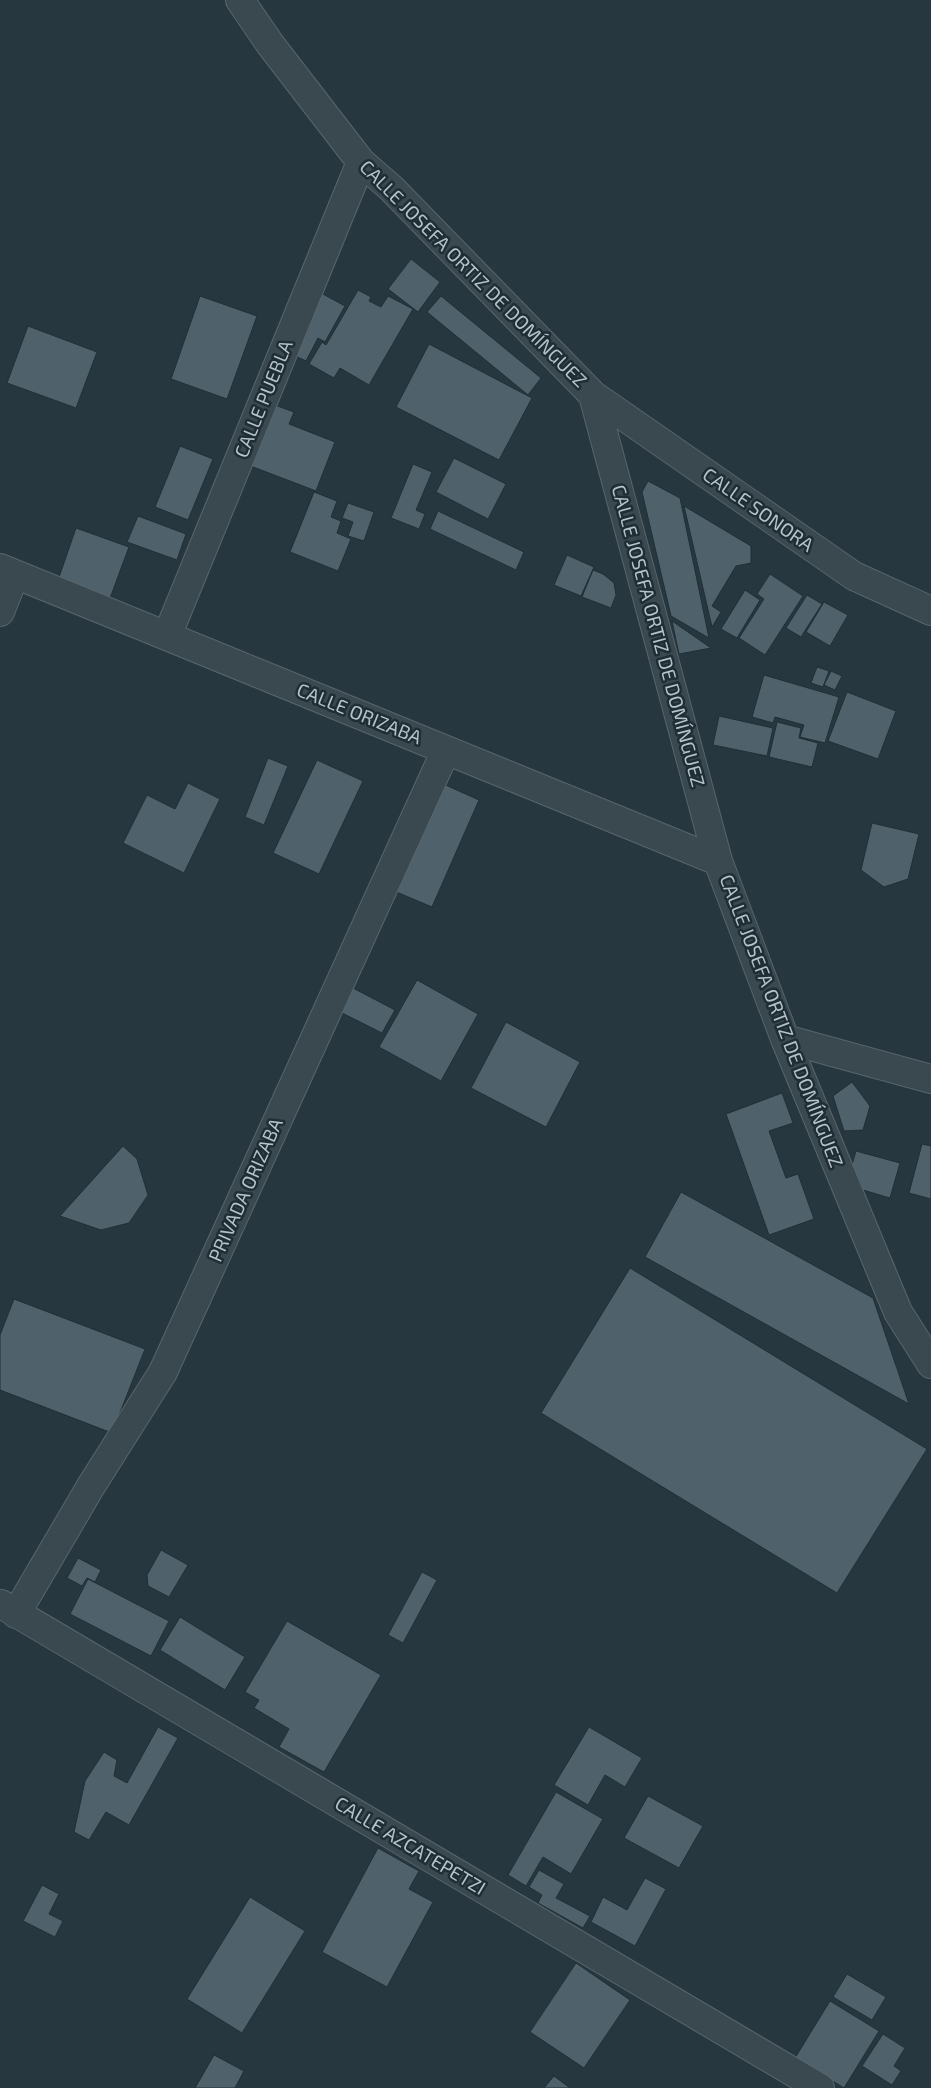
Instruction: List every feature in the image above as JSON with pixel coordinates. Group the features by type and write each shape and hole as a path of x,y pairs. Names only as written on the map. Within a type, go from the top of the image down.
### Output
{"street":[{"path":"222,0 270,44"},
{"name":"CALLE JOSEFA ORTIZ DE DOMÍNGUEZ","path":"240,0 270,44 361,162 391,188 593,395 718,861 785,1039 898,1312 931,1364"},
{"name":"CALLE PUEBLA","path":"167,636 361,162"},
{"name":"CALLE SONORA","path":"593,395 854,576 931,611"},
{"path":"0,612 8,571"},
{"name":"CALLE ORIZABA","path":"8,571 718,861"},
{"name":"PRIVADA ORIZABA","path":"8,1609 91,1486 163,1372 446,750"},
{"path":"785,1039 931,1079"},
{"name":"CALLE AZCATEPETZI","path":"8,1609 820,2088"}],"building":[{"path":"411,259 440,282 418,312 388,289"},
{"path":"358,290 371,297 369,301 381,307 388,296 413,309 369,385 340,368 334,378 309,364 322,342 326,345"},
{"path":"321,293 345,306 325,342 318,338 306,361 289,353"},
{"path":"200,296 257,316 227,399 171,379"},
{"path":"441,296 541,378 528,395 427,312"},
{"path":"28,326 97,352 76,408 7,383"},
{"path":"429,344 532,398 499,460 396,407"},
{"path":"272,404 294,412 289,424 335,442 316,491 248,465"},
{"path":"180,446 213,459 188,520 155,507"},
{"path":"454,458 506,484 488,519 436,492"},
{"path":"413,464 432,472 416,510 425,514 419,529 391,518"},
{"path":"648,481 680,498 709,638 671,616 642,492"},
{"path":"314,492 337,501 331,517 341,521 337,533 351,539 338,571 290,552"},
{"path":"348,503 374,512 364,541 348,536 353,522 342,518"},
{"path":"684,506 751,546 751,563 736,566 712,606 721,612 712,627"},
{"path":"438,511 524,552 516,570 430,529"},
{"path":"138,516 186,534 177,560 127,542"},
{"path":"76,528 129,547 109,601 57,583"},
{"path":"567,555 594,567 581,596 554,585"},
{"path":"593,570 603,574 614,583 616,595 611,608 582,597"},
{"path":"770,574 803,596 765,655 739,638 764,599 757,594"},
{"path":"745,590 760,600 737,638 721,629"},
{"path":"807,595 822,604 801,637 786,628"},
{"path":"824,602 848,615 830,646 806,632"},
{"path":"672,621 711,648 679,654"},
{"path":"817,667 829,671 823,687 811,683"},
{"path":"831,671 842,676 835,690 824,685"},
{"path":"764,675 839,697 825,743 800,737 804,725 775,717 773,723 752,717"},
{"path":"847,692 896,711 878,759 828,741"},
{"path":"719,716 773,728 767,756 713,745"},
{"path":"777,722 801,728 799,738 818,743 812,767 769,757"},
{"path":"268,758 288,766 264,825 245,817"},
{"path":"317,760 363,781 319,874 273,853"},
{"path":"188,783 220,799 184,873 123,843 147,795 175,809"},
{"path":"441,783 479,800 432,907 394,891"},
{"path":"872,823 919,834 908,879 884,887 861,870"},
{"path":"417,980 478,1014 441,1081 379,1047"},
{"path":"353,988 395,1010 382,1033 340,1012"},
{"path":"506,1022 580,1062 546,1127 471,1088"},
{"path":"852,1082 870,1106 863,1130 844,1131 833,1096"},
{"path":"782,1093 793,1123 769,1131 786,1178 798,1174 814,1219 769,1235 726,1114"},
{"path":"922,1144 931,1146 931,1199 909,1193"},
{"path":"123,1146 137,1159 148,1195 129,1223 101,1230 60,1216"},
{"path":"856,1151 900,1163 890,1198 846,1185"},
{"path":"681,1192 873,1298 909,1404 645,1257"},
{"path":"630,1268 927,1449 837,1593 541,1413"},
{"path":"14,1299 145,1349 112,1433 0,1390 0,1335"},
{"path":"161,1550 188,1565 169,1597 148,1586 147,1575"},
{"path":"78,1558 101,1570 95,1582 87,1578 82,1586 67,1578"},
{"path":"422,1572 437,1580 403,1643 388,1635"},
{"path":"88,1579 169,1621 151,1656 70,1614"},
{"path":"180,1617 245,1657 225,1690 160,1650"},
{"path":"287,1621 381,1675 324,1772 279,1747 289,1729 254,1708 259,1700 245,1692"},
{"path":"158,1727 178,1738 129,1825 106,1812 89,1840 74,1832 85,1781 104,1752 117,1760 114,1776 127,1783"},
{"path":"589,1727 642,1758 625,1787 605,1775 588,1805 554,1785"},
{"path":"556,1792 603,1819 571,1874 543,1857 526,1886 508,1875"},
{"path":"648,1796 703,1826 679,1868 624,1838"},
{"path":"378,1848 419,1871 409,1889 433,1902 387,1987 322,1952"},
{"path":"539,1870 564,1884 556,1898 590,1916 583,1928 538,1903 542,1895 529,1887"},
{"path":"645,1878 666,1889 635,1946 591,1922 603,1897 627,1910"},
{"path":"42,1885 59,1894 49,1914 63,1921 55,1937 23,1921"},
{"path":"250,1897 305,1931 242,2033 187,1999"},
{"path":"576,1963 630,2000 584,2068 530,2032"},
{"path":"847,1974 886,1997 872,2020 833,1997"},
{"path":"830,2001 879,2031 844,2088 795,2058"},
{"path":"883,2034 905,2048 894,2066 901,2071 892,2085 862,2066"},
{"path":"214,2055 244,2071 235,2088 195,2088"},
{"path":"554,2076 570,2088 544,2088"}]}
